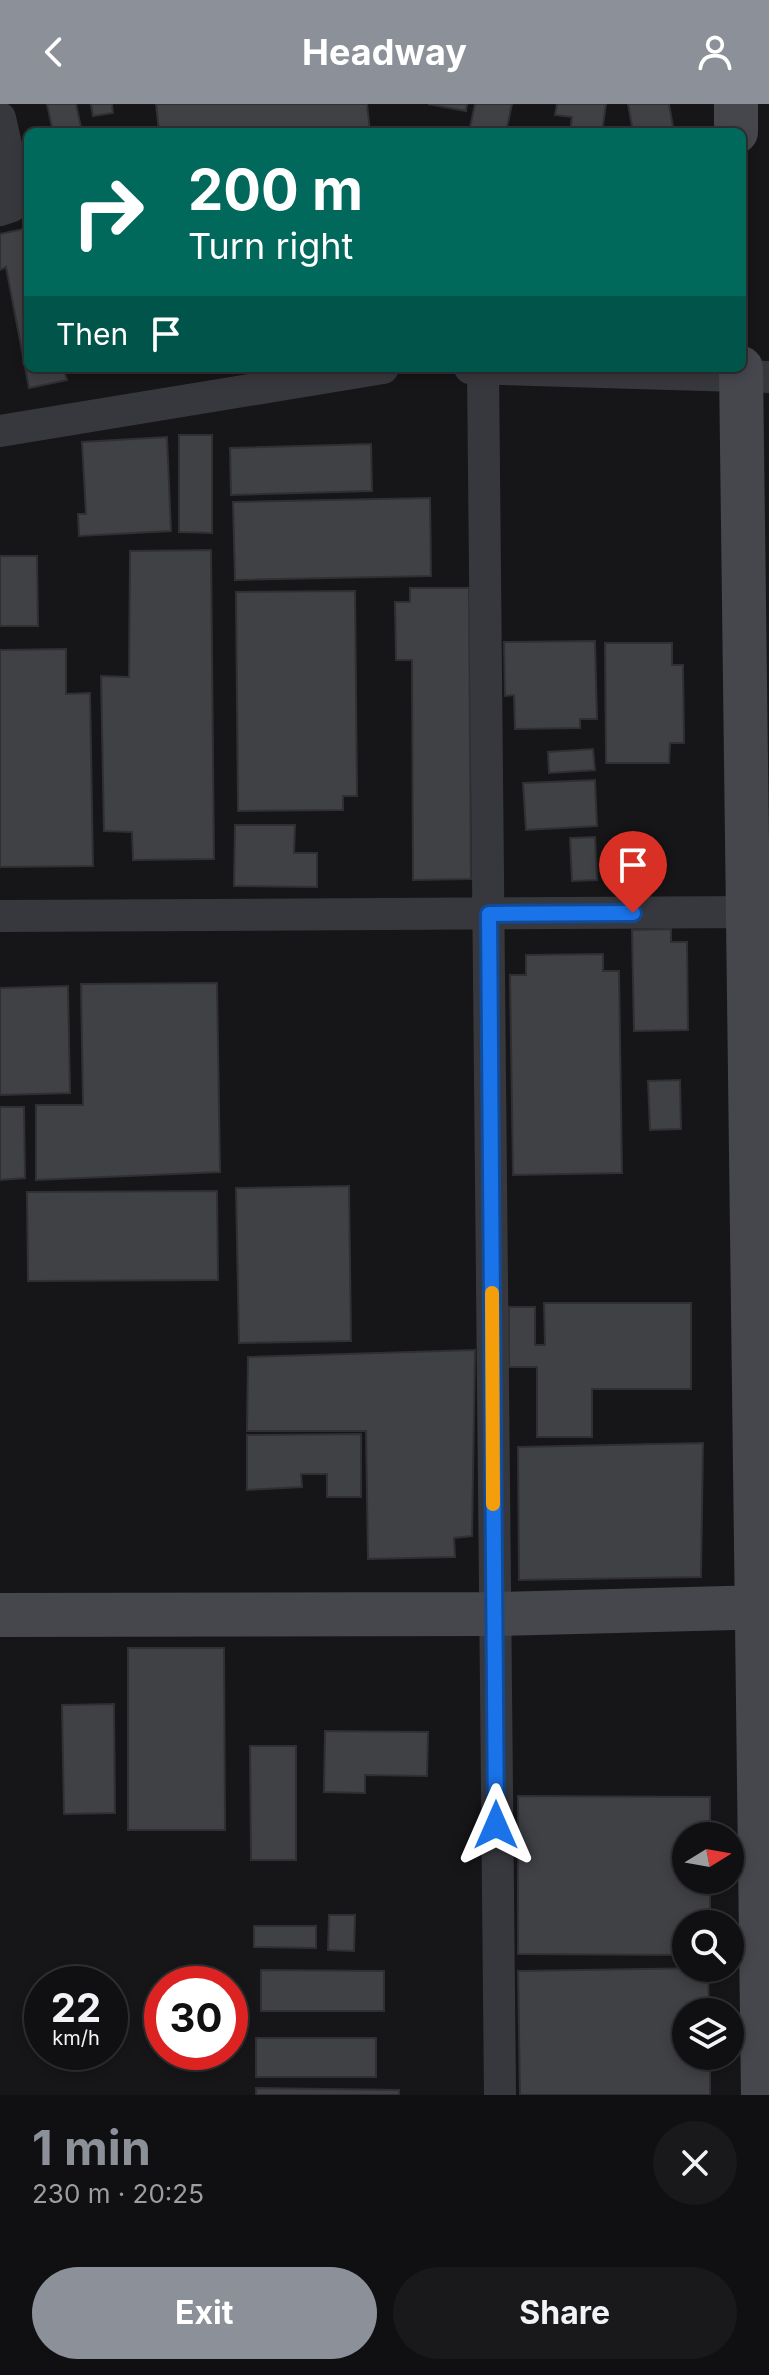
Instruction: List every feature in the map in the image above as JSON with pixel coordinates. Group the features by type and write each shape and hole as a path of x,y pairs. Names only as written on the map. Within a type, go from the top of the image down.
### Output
{"street":[{"path":"736,104 736,128"},
{"path":"0,118 17,195 12,206 0,210"},
{"path":"0,431 359,372"},
{"path":"483,372 500,2095"},
{"path":"644,372 751,374 764,1607 763,2095"},
{"path":"0,916 759,912"},
{"path":"0,1615 494,1614 764,1607"}],"building":[{"path":"47,104 76,104 81,128 52,128"},
{"path":"91,104 112,104 113,113 93,116"},
{"path":"156,104 367,104 370,128 159,128"},
{"path":"428,104 467,104 466,111"},
{"path":"475,104 512,104 507,128 470,128"},
{"path":"557,104 606,104 603,128 571,128 572,117 555,115"},
{"path":"628,104 669,104 673,128 632,128"},
{"path":"24,229 24,362 6,267 0,270 0,234"},
{"path":"26,372 64,372 67,380 29,388"},
{"path":"179,435 212,435 212,533 179,532"},
{"path":"167,437 171,531 79,536 78,514 86,514 82,442"},
{"path":"371,444 372,491 231,495 230,448"},
{"path":"430,498 431,576 235,580 233,502"},
{"path":"211,550 214,859 133,860 132,832 104,831 101,676 129,677 130,551"},
{"path":"0,556 37,556 38,626 0,626"},
{"path":"410,588 469,588 471,879 413,880 412,660 396,660 395,602 410,602"},
{"path":"355,591 357,796 343,796 343,810 238,811 236,592"},
{"path":"595,641 597,719 580,719 580,728 515,729 514,695 505,696 504,642"},
{"path":"605,643 672,643 672,665 683,665 684,743 670,743 669,763 606,763"},
{"path":"66,649 66,694 90,693 93,866 0,867 0,650"},
{"path":"593,749 595,770 549,773 548,752"},
{"path":"595,780 597,826 526,830 523,783"},
{"path":"235,825 295,825 294,853 317,853 317,887 234,886"},
{"path":"595,837 597,880 572,881 570,838"},
{"path":"671,929 671,942 687,942 688,1030 634,1031 632,930"},
{"path":"603,954 603,971 619,971 622,1173 513,1175 510,975 526,975 526,955"},
{"path":"217,983 220,1172 36,1180 36,1105 83,1105 81,984"},
{"path":"68,986 70,1093 0,1095 0,988"},
{"path":"680,1080 681,1129 650,1130 648,1081"},
{"path":"0,1107 24,1107 25,1178 0,1180"},
{"path":"349,1186 351,1341 239,1343 236,1188"},
{"path":"217,1191 218,1280 28,1281 27,1192"},
{"path":"544,1303 691,1303 691,1389 592,1389 592,1437 537,1437 537,1367 509,1367 509,1307 535,1307 535,1345 545,1345"},
{"path":"475,1350 472,1536 454,1538 455,1557 368,1559 366,1431 247,1431 248,1357"},
{"path":"361,1434 361,1497 327,1497 327,1474 301,1474 302,1487 247,1490 247,1435"},
{"path":"703,1443 701,1577 519,1580 518,1447"},
{"path":"128,1648 224,1648 225,1830 128,1830"},
{"path":"114,1704 115,1813 64,1814 62,1705"},
{"path":"325,1731 428,1732 427,1776 365,1775 365,1793 324,1792"},
{"path":"250,1746 296,1746 296,1860 251,1860"},
{"path":"518,1796 710,1797 710,1822 672,1822 672,1894 710,1894 710,1910 672,1910 672,1955 518,1954"},
{"path":"329,1915 355,1915 354,1951 328,1950"},
{"path":"254,1926 316,1926 316,1948 254,1947"},
{"path":"672,1969 672,1982 708,1982 709,1998 672,1998 672,2070 710,2070 710,2095 520,2095 518,1971"},
{"path":"261,1970 384,1971 384,2011 261,2011"},
{"path":"256,2038 376,2038 376,2077 256,2077"},
{"path":"256,2088 399,2090 399,2095 256,2095"}],"slow traffic":[{"path":"492,1293 493,1504"}],"route":[{"path":"496,1825 489,914 633,913"}]}
